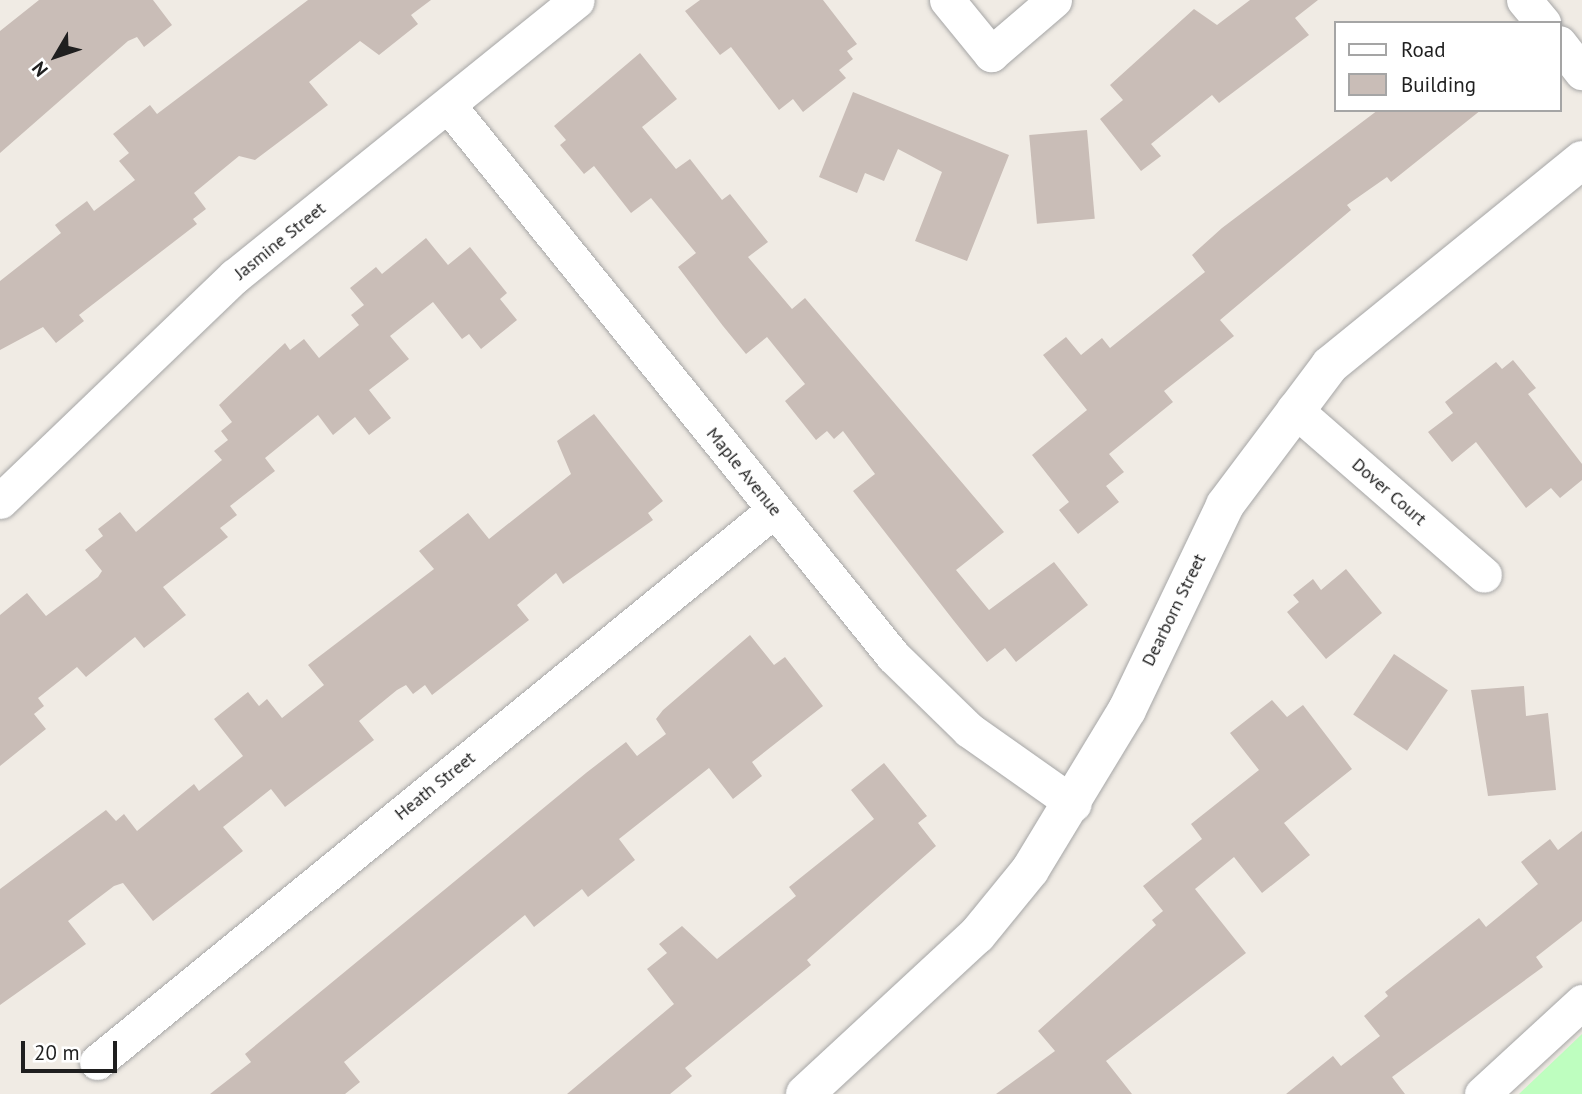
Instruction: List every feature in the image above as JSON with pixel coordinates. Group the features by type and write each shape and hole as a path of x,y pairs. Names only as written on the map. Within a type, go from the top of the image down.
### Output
{"street":[{"name":"Jasmine Street","path":"0,501 235,276 577,0"},
{"path":"947,0 991,54 1054,0"},
{"path":"1524,0 1541,21"},
{"path":"1561,46 1582,72"},
{"name":"Maple Avenue","path":"448,106 774,510 931,694 969,730 1074,804"},
{"name":"Dearborn Street","path":"805,1094 977,935 1074,804 1127,710 1225,505 1330,365 1582,160"},
{"name":"Dover Court","path":"1294,410 1484,575"},
{"name":"Heath Street","path":"97,1062 774,510"},
{"path":"1482,1094 1582,1002"}],"green space":[{"path":"1582,1034 1582,1094 1519,1094"}],"building":[{"path":"39,0 153,0 172,25 144,47 137,37 128,41 0,153 0,31"},
{"path":"308,0 431,0 411,15 418,24 379,55 360,41 309,82 328,105 255,160 239,156 194,193 206,209 193,219 197,224 79,315 84,321 56,343 43,327 0,350 0,281 61,233 55,225 87,201 94,211 135,180 119,161 129,153 113,134 150,105 157,114"},
{"path":"700,0 823,0 857,44 847,51 853,59 839,70 846,78 803,112 793,99 779,110 731,47 720,55 685,11"},
{"path":"1250,0 1318,0 1295,18 1309,35 1219,103 1212,95 1151,144 1161,156 1141,171 1100,119 1123,100 1110,85 1194,9 1217,25"},
{"path":"640,53 677,99 642,127 676,169 690,159 722,200 730,194 768,242 748,257 792,309 805,298 1004,532 956,570 989,610 1054,562 1088,605 1016,662 1005,648 987,662 954,621 853,491 875,474 843,431 834,439 827,431 816,440 785,401 805,384 767,337 746,354 723,326 678,267 696,253 651,198 631,213 594,166 584,174 560,145 566,140 554,126"},
{"path":"853,92 1009,155 967,261 915,241 942,172 898,149 884,181 865,173 857,193 819,177"},
{"path":"1375,112 1478,112 1391,182 1387,177 1347,205 1351,210 1220,320 1234,336 1164,391 1173,402 1109,454 1124,472 1106,486 1119,502 1078,534 1059,510 1069,502 1032,455 1087,410 1043,355 1066,337 1081,355 1102,338 1110,348 1205,272 1192,255 1222,228"},
{"path":"1087,130 1095,219 1037,224 1029,135"},
{"path":"426,238 448,265 470,247 507,293 500,299 517,320 481,349 469,334 462,339 433,302 390,336 409,359 369,390 391,418 369,435 355,417 333,435 318,415 265,458 275,471 230,506 237,515 220,528 228,537 163,587 186,615 144,648 135,637 86,677 77,667 38,698 44,706 34,714 46,729 0,766 0,615 27,593 46,616 98,577 102,571 85,550 103,536 98,529 120,512 136,532 222,460 214,451 228,440 221,431 232,422 219,405 285,343 290,350 304,339 319,358 359,325 351,315 364,305 350,288 376,267 382,274"},
{"path":"1513,360 1536,388 1528,394 1582,464 1582,480 1560,498 1551,488 1526,508 1476,442 1452,462 1428,432 1453,413 1445,402 1496,362 1502,369"},
{"path":"594,414 663,501 648,513 653,520 563,584 556,573 517,605 529,620 432,695 425,685 413,694 406,685 397,690 359,721 374,740 285,807 271,789 223,827 243,851 153,921 123,883 114,886 68,921 86,944 0,1005 0,889 106,810 116,821 124,814 137,831 194,784 199,791 243,756 214,719 248,692 259,706 267,699 282,718 324,685 308,665 434,569 419,551 468,513 489,539 571,474 557,441"},
{"path":"1346,569 1382,613 1326,659 1287,612 1299,602 1293,595 1313,579 1321,590"},
{"path":"750,635 774,665 785,657 823,706 752,762 762,776 733,799 709,768 619,839 635,860 588,897 582,889 534,927 525,915 344,1062 360,1082 345,1094 210,1094 251,1062 245,1054 586,773 626,742 637,756 666,734 656,719 663,710"},
{"path":"1394,654 1448,690 1407,751 1353,715"},
{"path":"1524,686 1526,716 1548,713 1556,790 1488,796 1471,690"},
{"path":"1272,700 1287,717 1303,705 1352,769 1284,823 1310,855 1262,893 1234,857 1195,889 1246,953 1106,1061 1132,1094 996,1094 1055,1051 1038,1031 1156,925 1152,920 1163,911 1143,886 1202,839 1191,824 1259,770 1230,733"},
{"path":"884,763 927,816 918,823 936,846 807,960 811,965 685,1068 692,1076 670,1094 567,1094 674,1004 647,969 667,953 659,944 682,926 717,959 796,896 789,887 874,819 851,790"},
{"path":"1582,831 1582,921 1536,957 1543,967 1392,1077 1405,1094 1286,1094 1333,1056 1341,1066 1380,1036 1364,1016 1388,996 1385,992 1479,918 1486,927 1538,884 1521,862 1550,839 1558,850"}]}
